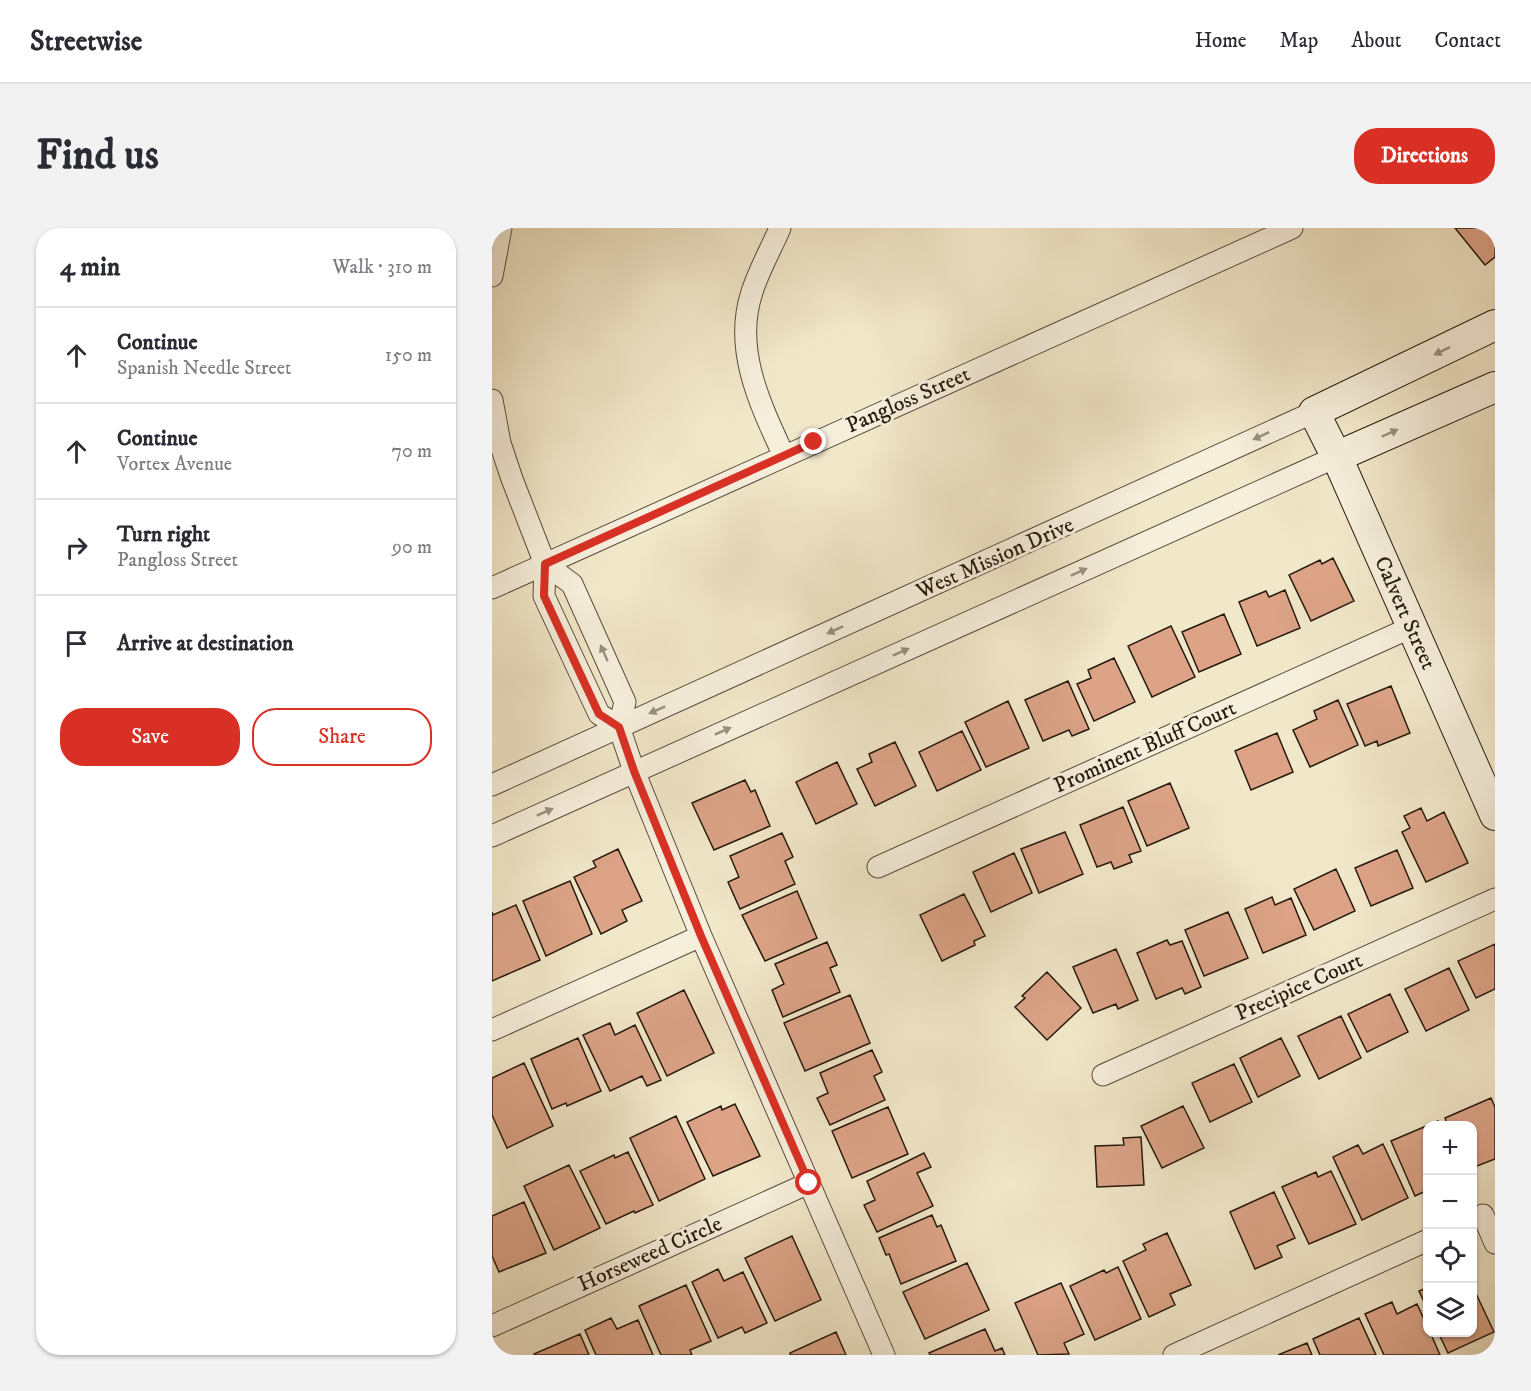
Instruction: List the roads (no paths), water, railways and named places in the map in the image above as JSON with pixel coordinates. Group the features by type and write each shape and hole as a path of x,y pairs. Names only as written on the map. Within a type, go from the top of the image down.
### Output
{"street":[{"path":"492,276 501,228"},
{"path":"780,228 751,293 746,338 747,361 753,385 784,456"},
{"name":"Pangloss Street","path":"492,588 1292,228"},
{"name":"West Mission Drive","path":"492,785 1314,412 1495,325"},
{"name":"West Mission Drive","path":"492,836 1495,387"},
{"path":"492,400 500,443 545,564 544,596 599,714 619,727"},
{"name":"Calvert Street","path":"1314,412 1495,815"},
{"path":"545,564 572,584 625,702 619,727 634,771 701,936 884,1355"},
{"name":"Prominent Bluff Court","path":"878,867 1412,627"},
{"name":"Precipice Court","path":"1104,1075 1495,899"},
{"path":"492,1030 701,936"},
{"name":"Horseweed Circle","path":"492,1326 809,1183"},
{"path":"1483,1215 1495,1243"},
{"path":"1174,1355 1423,1242"}]}
